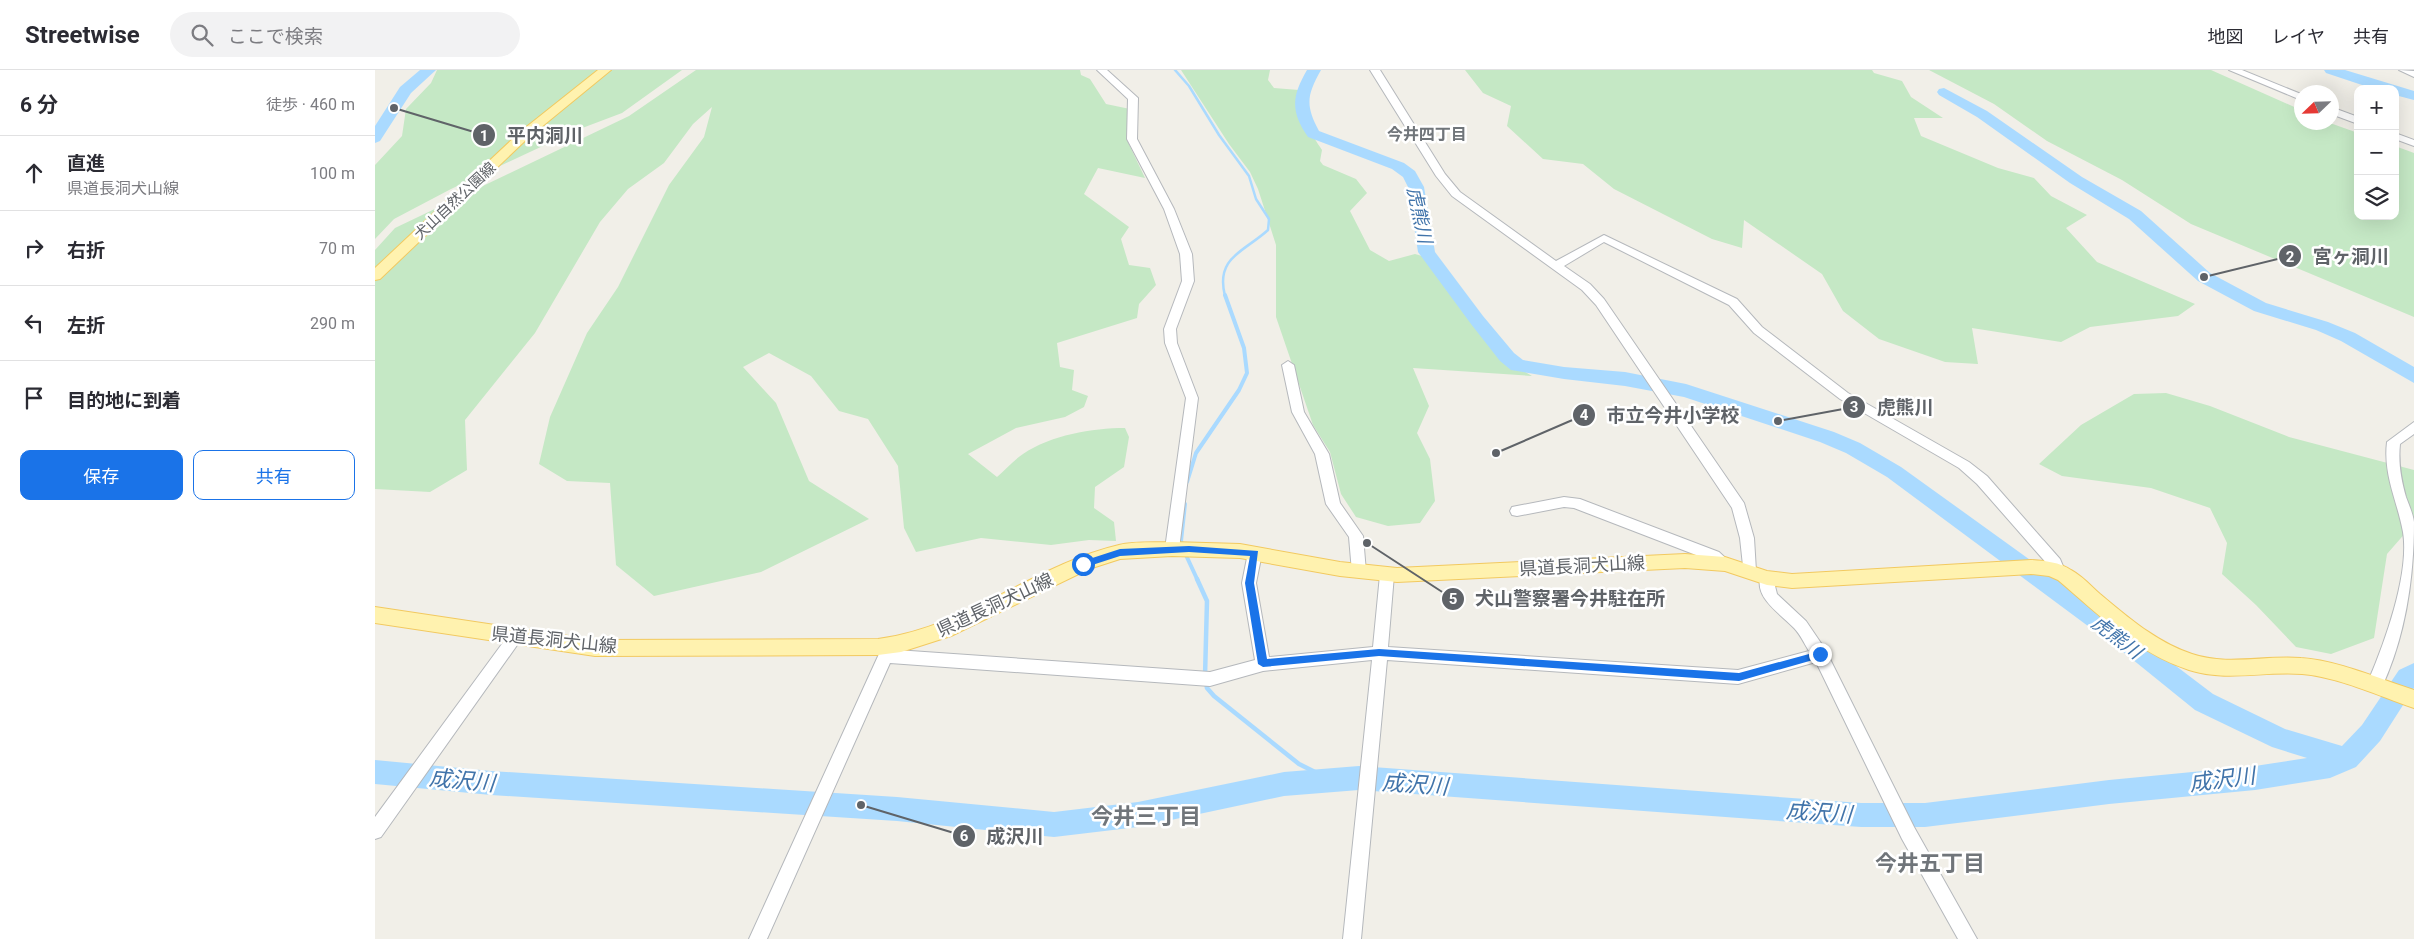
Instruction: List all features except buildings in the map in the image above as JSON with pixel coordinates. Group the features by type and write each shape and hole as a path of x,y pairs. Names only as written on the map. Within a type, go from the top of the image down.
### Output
{"main road":[{"name":"犬山自然公園線","path":"375,276 525,135 605,70"},
{"name":"県道長洞犬山線","path":"375,615 595,648 888,651 944,630 1048,580 1120,552 1181,549 1255,553 1359,572 1387,575 1436,575 1676,561 1725,564 1767,578 1792,581 2022,567 2058,572 2072,580 2139,636 2160,649 2191,662 2228,669 2278,664 2304,666 2375,684 2414,698"}],"street":[{"path":"1102,70 1133,98 1132,139 1169,209 1186,254 1188,281 1170,330 1171,343 1192,398 1181,549"},
{"path":"1375,70 1441,176 1456,194 1557,266 1586,288 1600,302 1739,507 1747,538 1749,571"},
{"path":"2233,70 2294,94"},
{"path":"2404,70 2414,74"},
{"path":"2339,113 2354,119"},
{"path":"2399,137 2414,142"},
{"path":"1557,266 1604,238 1733,302 1758,330 1844,396 1964,465 1982,480 2055,563 2058,572"},
{"path":"1288,365 1298,412 1322,454 1333,504 1356,536 1359,572"},
{"path":"2375,684 2389,653 2411,569 2410,533 2393,475 2391,457 2394,442 2414,428"},
{"path":"1517,511 1564,502 1575,503 1714,556 1725,564"},
{"path":"1255,553 1249,583 1263,664"},
{"path":"1352,939 1370,772 1387,575"},
{"path":"1767,578 1767,588 1772,598 1801,625 1820,654 1908,833 1969,939"},
{"path":"375,832 515,636"},
{"path":"758,939 888,651 1203,678 1263,664 1379,653 1739,677 1820,654"}],"green space":[{"path":"437,70 682,70 622,113 577,130 451,189 394,219 375,239 375,165 402,136 406,109 431,83"},
{"path":"696,70 1080,70 1081,75 1090,79 1106,104 1130,109 1127,140 1145,178 1098,168 1084,194 1129,227 1121,239 1129,265 1150,268 1156,285 1139,304 1137,318 1057,343 1060,367 1074,370 1072,390 1088,396 1084,407 1065,417 1016,428 968,454 997,477 1023,454 1034,447 1059,437 1099,429 1125,428 1129,437 1124,467 1095,487 1094,508 1114,522 1116,541 1089,540 1051,545 981,538 916,552 904,528 898,466 868,419 839,411 811,376 769,353 743,367 776,403 809,481 869,519 761,572 654,596 616,565 610,483 567,481 539,464 550,417 587,333 618,287 669,185 704,137 712,107 693,124 664,163 628,189 600,222 535,333 465,420 467,470 430,492 375,489 375,250 395,228 629,116"},
{"path":"1181,70 1270,70 1268,80 1274,88 1299,90 1299,106 1302,114 1322,150 1320,161 1323,165 1356,179 1367,193 1350,211 1370,250 1389,261 1415,254 1429,258 1466,311 1507,361 1532,376 1413,368 1429,406 1417,433 1430,459 1435,501 1420,523 1388,526 1356,517 1341,494 1330,452 1313,425 1276,317 1276,245 1258,189 1250,172 1229,144"},
{"path":"1465,70 1872,70 1874,73 1902,81 1911,97 1943,118 1914,118 1921,136 1998,168 2034,178 2051,196 2087,215 2066,228 2097,262 2195,304 2178,316 2090,327 2061,342 1972,328 1978,364 1945,362 1879,339 1843,311 1822,274 1744,220 1742,248 1712,239 1614,189 1583,164 1543,159 1507,126 1511,106 1483,93"},
{"path":"1929,70 2211,70 2294,107 2294,130 2339,130 2339,126 2354,132 2354,220 2399,220 2399,147 2414,153 2414,317 2191,224 2122,180 2047,141 1994,104"},
{"path":"2166,393 2210,406 2289,437 2414,470 2414,523 2387,554 2374,638 2331,654 2296,647 2256,605 2222,574 2227,543 2210,508 2151,488 2062,476 2039,464 2081,425 2134,394"}],"waterway":[{"path":"375,138 405,90 429,70"},
{"path":"1175,70 1189,86 1219,135 1249,176 1256,199 1269,219 1268,230 1241,250 1228,264 1224,272 1225,296"},
{"name":"虎熊川","path":"1314,70 1304,88 1301,102 1304,116 1313,134 1398,166 1409,174 1416,187 1427,252 1477,320 1507,357 1518,365 1564,373 1625,379 1686,391 1827,437 1853,448 1894,472 2135,648 2204,702 2244,723 2281,739 2347,759"},
{"path":"2331,70 2377,85"},
{"path":"2399,91 2414,96"},
{"path":"1944,92 1982,114 2076,180 2135,215 2204,277 2260,307 2322,326 2348,337 2414,376"},
{"path":"1187,482 1196,453 1239,390 1247,373 1244,348 1225,295"},
{"path":"1183,546 1181,541 1185,504"},
{"path":"1185,553 1198,581"},
{"path":"1197,579 1207,601 1205,676"},
{"name":"成沢川","path":"2347,759 2371,733 2408,677 2414,673"},
{"path":"1206,683 1207,688 1214,696 1299,764 1327,778"},
{"name":"成沢川","path":"375,772 491,783 811,805 897,809 1044,824 1064,824 1138,815 1284,784 1321,779 1359,778 1861,815 1925,815 2109,792 2255,778 2330,766 2347,759"}],"place":[{"name":"平内洞川","path":"394,108"},
{"name":"宮ヶ洞川","path":"2204,277"},
{"name":"虎熊川","path":"1778,421"},
{"name":"市立今井小学校","path":"1496,453"},
{"name":"犬山警察署今井駐在所","path":"1367,543"},
{"name":"成沢川","path":"861,805"}],"district":[{"name":"今井四丁目","path":"1427,134"},
{"name":"今井三丁目","path":"1146,816"},
{"name":"今井五丁目","path":"1930,863"}],"route":[{"path":"1083,564 1120,552 1189,549 1255,553 1249,583 1263,664 1379,653 1744,677 1820,654"}]}
